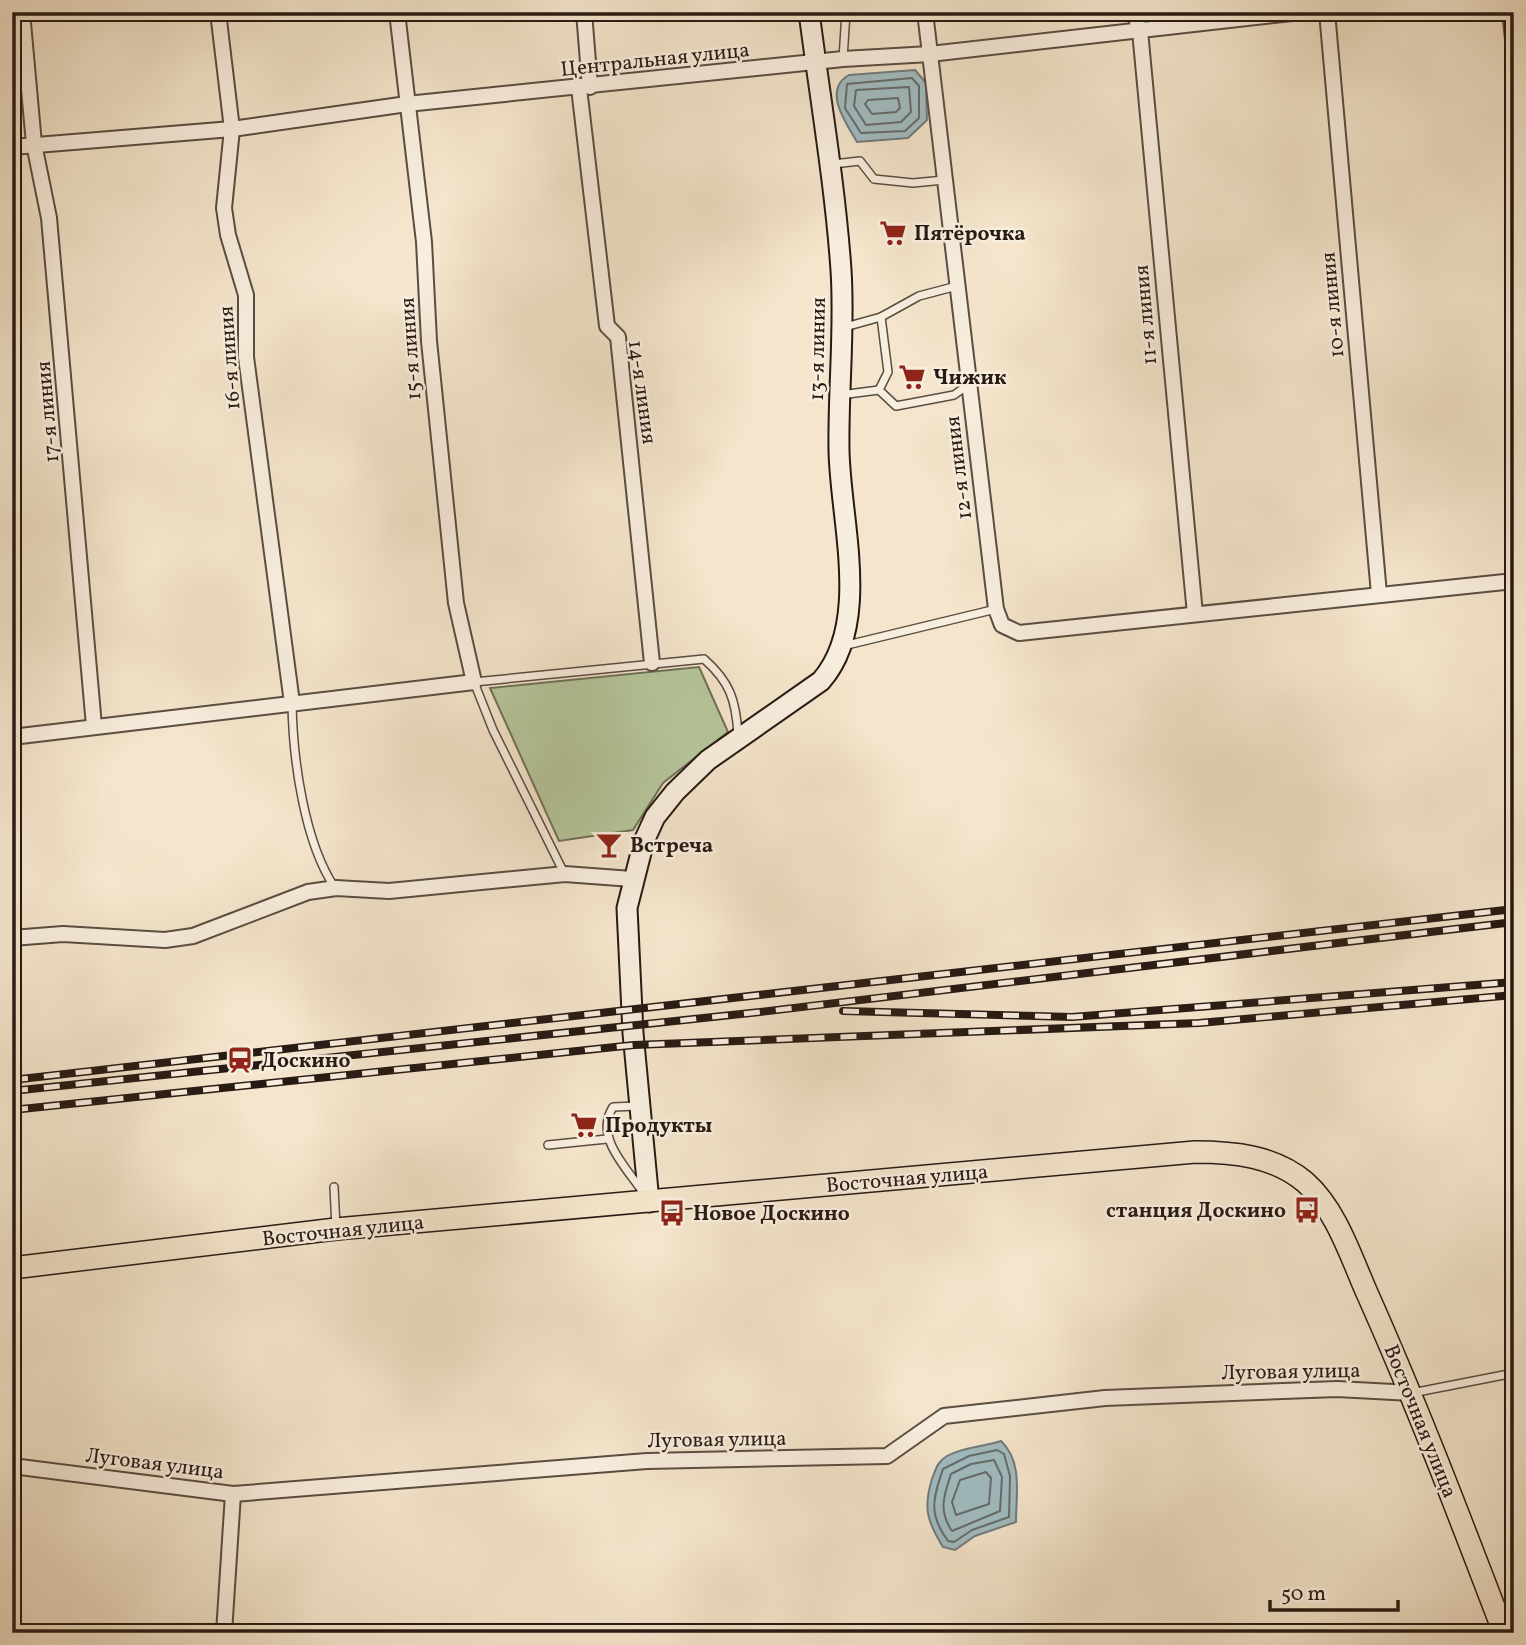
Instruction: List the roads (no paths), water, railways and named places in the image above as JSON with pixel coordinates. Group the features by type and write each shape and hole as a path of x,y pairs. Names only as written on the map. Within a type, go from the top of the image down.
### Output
{"main road":[{"name":"Восточная улица","path":"12,1268 337,1229 1195,1153 1235,1152 1270,1162 1305,1182 1321,1201 1339,1231 1412,1393 1504,1633"}],"street":[{"name":"17-я линия","path":"22,12 34,144 49,218 94,726"},
{"name":"16-я линия","path":"218,12 232,129 224,208 228,235 246,295 246,357 292,703"},
{"name":"15-я линия","path":"397,12 424,242 429,341 456,603 474,682"},
{"name":"14-я линия","path":"584,12 584,88 607,326 618,337 652,663"},
{"name":"13-я линия","path":"738,738 821,681 834,666 842,646 850,571 839,452 841,271 809,12"},
{"name":"12-я линия","path":"925,12 996,609 1002,625 1019,633 1195,614"},
{"name":"11-я линия","path":"1135,12 1140,31 1195,614"},
{"name":"Центральная улица","path":"12,147 232,129 407,104 843,60 930,54 1301,12"},
{"name":"10-я линия","path":"1327,12 1379,594"},
{"path":"1510,12 1514,48"},
{"path":"1195,614 1514,581"},
{"path":"12,737 474,682"},
{"path":"649,1202 630,983 627,908 632,879 655,817 700,768 738,738"},
{"path":"12,938 63,934 165,940 193,936 308,892 335,888 389,891 565,874 632,879"},
{"name":"Луговая улица","path":"12,1466 233,1494 647,1461 887,1456 944,1416 1105,1398 1337,1389 1412,1393"},
{"path":"224,1633 233,1494"}],"lane":[{"path":"843,60 846,12"},
{"path":"829,165 860,161 874,179 913,183 944,180"},
{"path":"841,328 881,317 919,296 957,286"},
{"path":"879,390 888,372 881,317"},
{"path":"879,390 895,405 954,395 969,384"},
{"path":"840,395 879,390"},
{"path":"842,646 996,609"},
{"path":"565,874 493,730 474,682 704,659 724,676 737,709 738,738"},
{"path":"292,703 293,753 320,866 335,888"},
{"path":"641,1105 613,1107 606,1119 607,1139 649,1202"},
{"path":"548,1145 607,1139"},
{"path":"334,1187 337,1229"},
{"path":"1412,1393 1514,1373"}],"water":[{"path":"915,70 926,83 927,120 908,138 857,142 839,107 837,89 841,81 849,75"},
{"path":"1001,1441 1008,1449 1015,1468 1016,1522 975,1536 955,1550 943,1547 930,1522 927,1506 929,1489 937,1466 953,1453"}],"railway":[{"path":"12,1080 1514,909"},
{"path":"12,1091 760,1012 1514,922"},
{"path":"843,1011 1072,1017 1514,982"},
{"path":"12,1110 634,1045 1199,1023 1514,995"}],"place":[{"name":"Пятёрочка","path":"893,233"},
{"name":"Чижик","path":"912,377"},
{"name":"Встреча","path":"609,845"},
{"name":"Доскино","path":"240,1060"},
{"name":"Продукты","path":"584,1125"},
{"name":"станция Доскино","path":"1307,1210"},
{"name":"Новое Доскино","path":"672,1213"}]}
